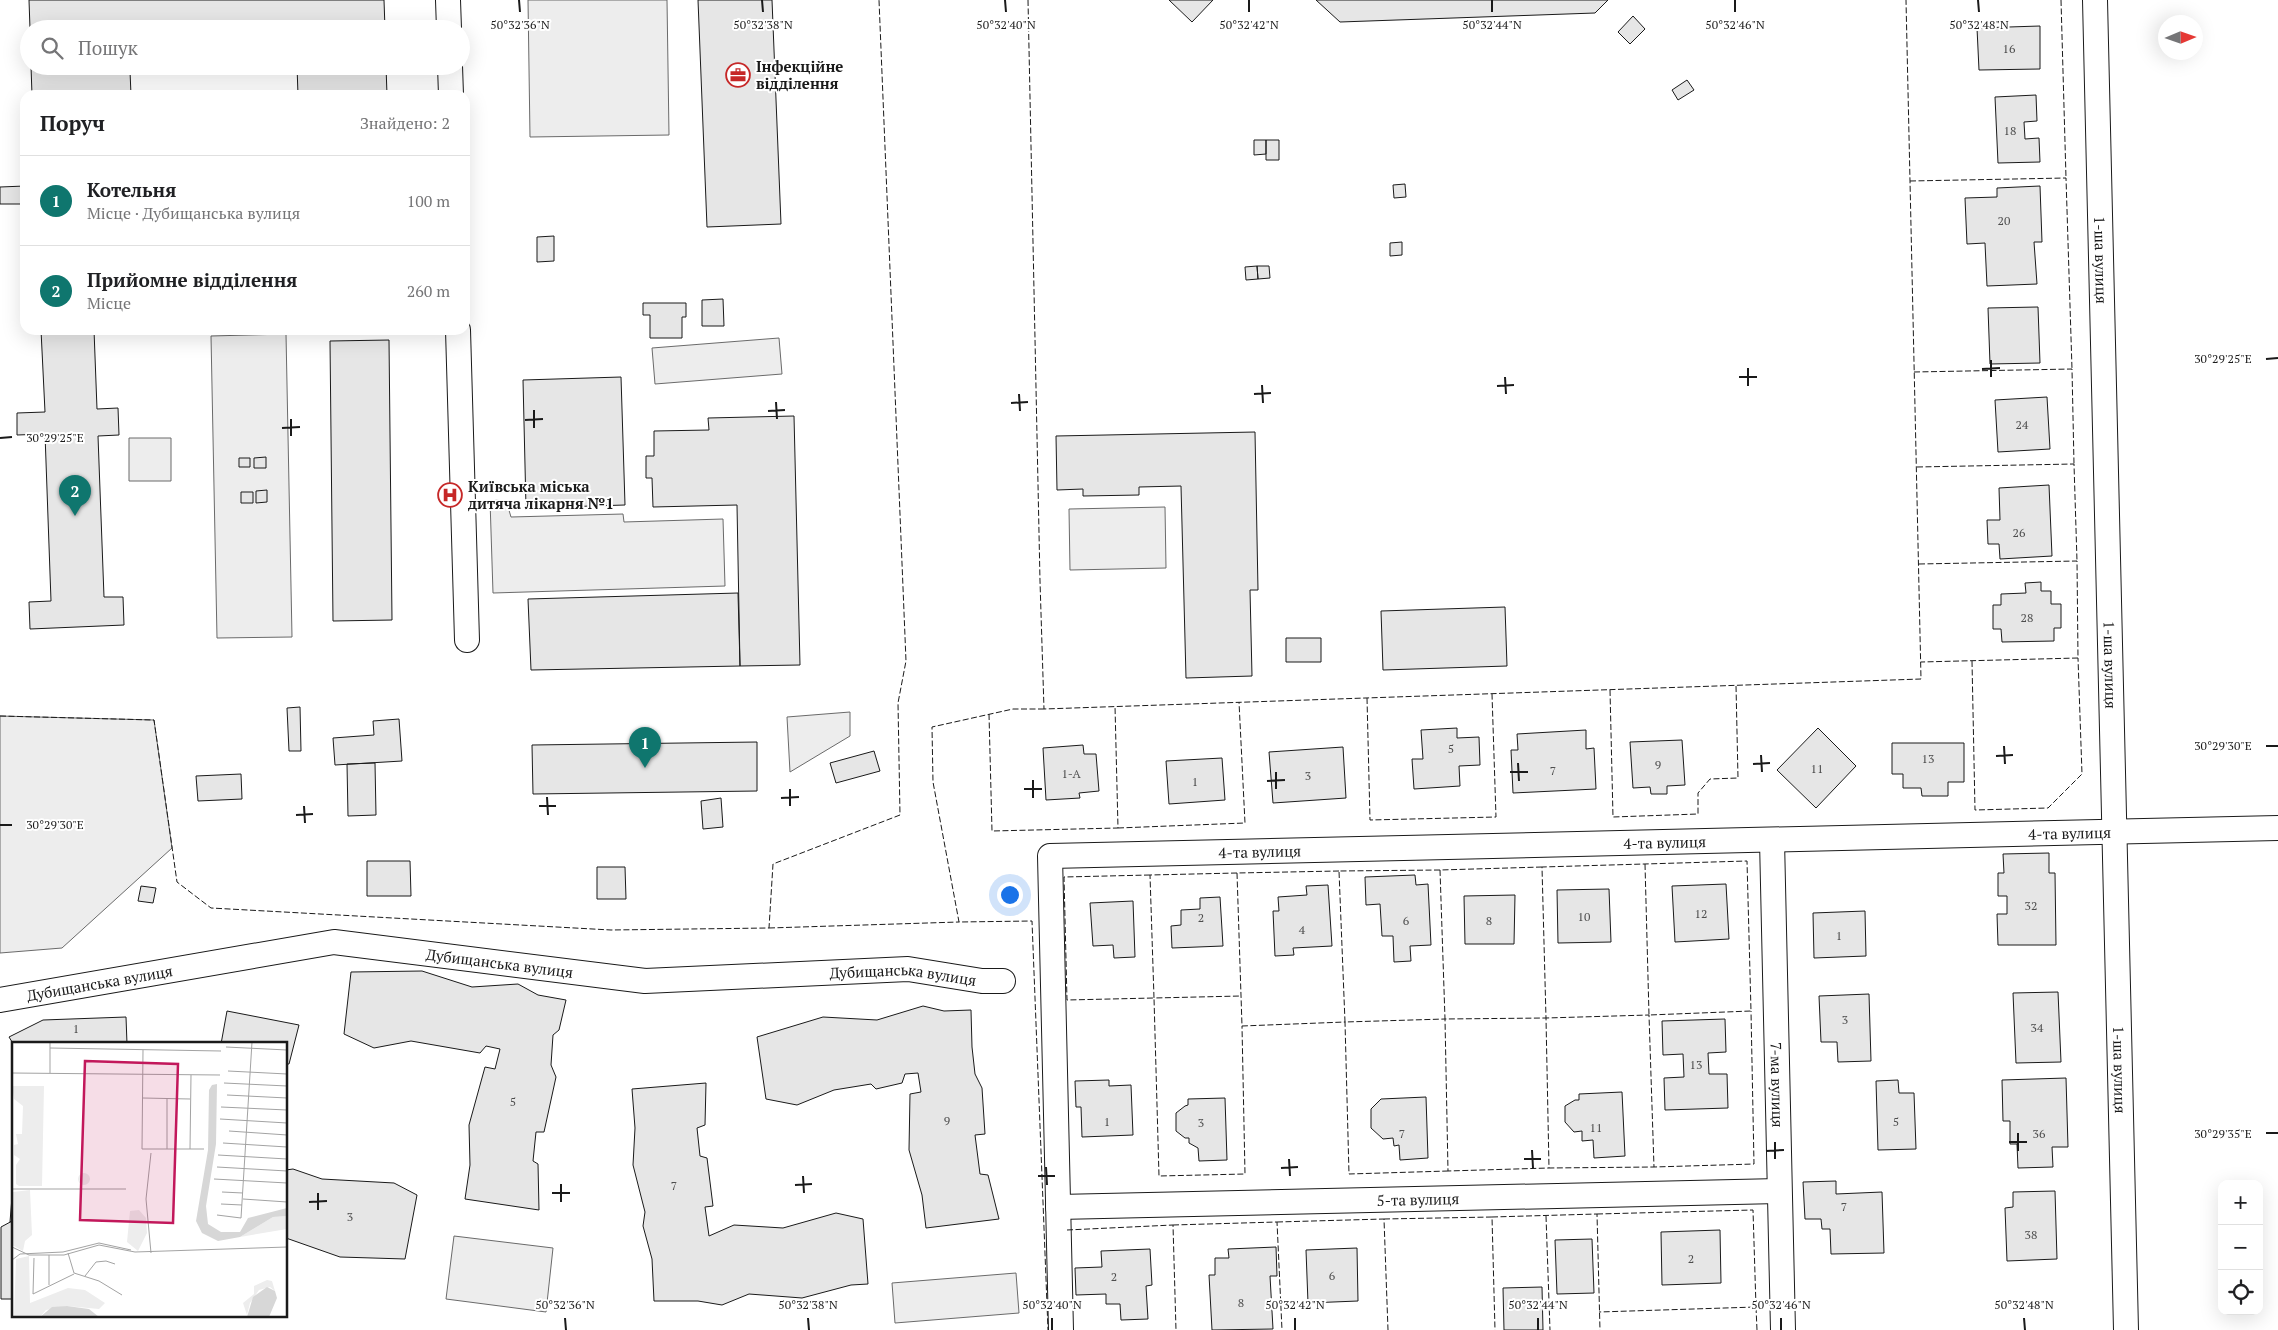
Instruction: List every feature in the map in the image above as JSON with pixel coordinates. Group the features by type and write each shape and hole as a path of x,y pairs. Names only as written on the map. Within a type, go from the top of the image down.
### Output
{"street":[{"path":"448,0 449,20"},
{"name":"1-ша вулиця","path":"2095,0 2126,1330"},
{"path":"450,75 450,90"},
{"path":"458,335 467,640"},
{"name":"4-та вулиця","path":"1058,1207 1050,856 2278,828"},
{"name":"7-ма вулиця","path":"1772,840 1783,1330"},
{"name":"Дубищанська вулиця","path":"0,1000 334,942 645,981 908,969 982,981 1003,981"},
{"name":"5-та вулиця","path":"1058,1207 1779,1191"},
{"path":"1058,1207 1062,1330"}],"shaded area":[{"path":"528,0 667,0 669,135 530,137"},
{"path":"286,335 292,637 217,638 211,336"},
{"path":"779,338 782,374 655,384 652,348"},
{"path":"129,438 171,438 171,481 129,481"},
{"path":"490,500 506,500 511,517 623,514 624,522 723,519 725,586 493,593"},
{"path":"1165,507 1166,568 1070,570 1069,509"},
{"path":"850,712 850,736 790,772 787,717"},
{"path":"0,716 154,720 172,848 62,948 0,953"},
{"path":"454,1236 553,1248 546,1312 446,1299"},
{"path":"1016,1273 1019,1313 895,1323 892,1283"}],"building":[{"path":"29,0 384,0 385,20 30,20"},
{"name":"Інфекційне відділення","path":"698,0 772,0 781,224 707,227"},
{"path":"1169,0 1213,0 1192,22"},
{"path":"1316,0 1608,0 1595,13 1340,22"},
{"path":"1633,16 1645,29 1630,44 1618,32"},
{"path":"2040,26 2040,69 1979,70 1977,28"},
{"path":"31,75 130,75 131,90 32,90"},
{"path":"297,75 386,75 387,90 298,90"},
{"path":"1687,80 1694,90 1678,100 1672,90"},
{"path":"2036,95 2037,121 2024,122 2025,139 2039,138 2040,162 1998,163 1995,97"},
{"path":"1254,140 1266,140 1266,154 1254,155"},
{"path":"1266,140 1279,140 1279,160 1266,160"},
{"path":"1405,184 1406,197 1394,198 1393,185"},
{"path":"20,186 20,204 0,204 0,187"},
{"path":"2040,186 2042,242 2034,242 2037,284 1987,286 1985,243 1967,244 1965,198 1997,197 1997,188"},
{"path":"554,236 554,261 537,262 537,237"},
{"path":"1402,242 1402,255 1390,256 1390,243"},
{"path":"1257,266 1269,266 1270,278 1258,279"},
{"path":"1257,266 1258,279 1246,280 1245,267"},
{"path":"723,299 724,326 702,326 702,300"},
{"path":"643,303 686,303 686,317 682,317 682,338 650,338 650,315 643,315"},
{"path":"2038,307 2040,363 1990,364 1988,308"},
{"path":"41,335 94,335 97,409 118,408 119,435 98,436 104,597 123,597 124,625 30,629 29,602 51,601 45,434 17,435 17,413 45,412"},
{"path":"389,340 392,620 333,621 330,341"},
{"path":"621,377 625,505 526,508 523,380"},
{"path":"2047,397 2050,449 1998,452 1995,400"},
{"path":"794,416 800,665 740,666 737,505 653,507 652,478 646,478 646,456 654,456 654,431 709,430 708,418"},
{"path":"1255,432 1258,590 1250,590 1252,676 1186,678 1181,486 1139,487 1139,495 1083,496 1083,489 1057,490 1056,436"},
{"path":"266,457 266,468 254,468 254,458"},
{"path":"239,458 250,458 250,467 239,467"},
{"path":"2049,485 2052,556 2000,559 1999,544 1988,544 1987,520 2000,520 1999,488"},
{"path":"267,490 267,502 256,503 256,491"},
{"path":"241,492 253,492 253,503 241,503"},
{"path":"2041,582 2041,591 2051,591 2051,604 2061,604 2061,628 2054,628 2054,641 2002,642 2001,629 1993,629 1993,605 2001,605 2001,594 2026,593 2025,583"},
{"path":"738,593 740,666 531,670 528,599"},
{"path":"1505,607 1507,666 1383,670 1381,611"},
{"path":"1286,638 1321,638 1321,662 1286,662"},
{"path":"300,707 301,751 289,751 287,708"},
{"path":"399,719 402,761 335,765 333,738 374,735 373,721"},
{"path":"1457,728 1457,738 1479,737 1480,765 1459,766 1460,786 1414,789 1412,759 1423,759 1421,730"},
{"path":"1818,728 1856,766 1816,808 1777,770"},
{"path":"1586,730 1586,749 1594,748 1596,789 1513,793 1511,750 1518,750 1517,734"},
{"path":"1682,740 1685,785 1667,786 1667,794 1651,794 1650,787 1633,788 1630,742"},
{"path":"757,742 757,791 533,794 532,745"},
{"path":"1892,743 1964,743 1964,782 1948,782 1948,796 1922,796 1921,788 1903,788 1903,774 1892,774"},
{"path":"1083,745 1084,754 1096,754 1099,791 1079,793 1080,798 1046,800 1043,748"},
{"path":"1343,747 1346,798 1273,803 1269,752"},
{"path":"874,751 880,771 836,783 830,763"},
{"path":"1222,758 1225,800 1169,804 1166,761"},
{"path":"375,763 376,815 348,816 347,764"},
{"path":"241,774 242,799 198,801 196,776"},
{"path":"721,798 723,827 703,829 701,801"},
{"path":"2049,853 2049,873 2055,873 2056,945 1998,945 1997,914 2007,914 2007,896 1998,896 1998,873 2004,873 2003,854"},
{"path":"367,861 410,861 411,896 367,896"},
{"path":"597,867 625,867 626,899 597,899"},
{"path":"1415,875 1416,885 1428,884 1431,945 1410,946 1411,961 1394,962 1393,936 1382,936 1380,904 1366,905 1365,877"},
{"path":"1726,884 1729,939 1675,942 1672,886"},
{"path":"1328,885 1332,946 1293,948 1294,955 1275,956 1273,911 1279,911 1278,897 1307,895 1306,886"},
{"path":"141,886 156,888 153,903 138,901"},
{"path":"1609,889 1611,942 1558,943 1557,890"},
{"path":"1515,895 1514,944 1465,944 1464,896"},
{"path":"1220,897 1223,946 1172,948 1171,926 1181,925 1181,910 1200,909 1200,898"},
{"path":"1133,901 1135,957 1114,958 1113,945 1093,946 1090,903"},
{"path":"1865,911 1866,956 1814,958 1813,913"},
{"path":"422,971 472,987 518,984 538,995 566,1000 559,1030 553,1035 551,1065 556,1077 544,1132 536,1132 533,1161 538,1164 539,1210 465,1199 470,1165 469,1125 485,1067 495,1069 500,1049 486,1046 480,1053 411,1041 374,1048 344,1034 351,972"},
{"path":"2058,992 2061,1062 2016,1063 2013,993"},
{"path":"1869,994 1871,1061 1838,1062 1837,1042 1821,1042 1819,996"},
{"path":"923,1006 944,1011 971,1010 975,1074 982,1088 985,1134 975,1135 980,1174 988,1175 999,1219 926,1228 922,1195 909,1150 910,1094 921,1092 918,1073 905,1074 902,1083 876,1089 871,1084 834,1090 797,1105 766,1099 757,1037 823,1017 877,1020"},
{"path":"227,1011 299,1025 289,1064 288,1042 221,1042"},
{"path":"126,1017 127,1042 12,1042 9,1037 43,1020"},
{"path":"1725,1019 1726,1052 1708,1053 1709,1074 1727,1074 1728,1108 1665,1110 1664,1078 1684,1077 1683,1054 1663,1055 1662,1021"},
{"path":"2066,1078 2068,1147 2052,1147 2053,1167 2018,1168 2017,1144 2010,1144 2010,1121 2003,1121 2002,1080"},
{"path":"1109,1080 1109,1086 1131,1085 1133,1135 1082,1137 1081,1107 1076,1107 1075,1081"},
{"path":"1898,1080 1899,1093 1914,1093 1916,1149 1878,1150 1876,1081"},
{"path":"706,1083 705,1125 697,1128 700,1156 707,1158 713,1206 705,1207 709,1236 734,1225 783,1228 836,1213 863,1219 868,1284 851,1285 802,1298 749,1294 722,1305 698,1301 654,1301 652,1259 643,1226 645,1212 633,1165 635,1128 632,1089"},
{"path":"1622,1092 1625,1156 1594,1158 1593,1140 1582,1141 1582,1131 1574,1132 1565,1122 1565,1106 1575,1100 1579,1100 1579,1094"},
{"path":"1426,1097 1428,1158 1400,1160 1399,1145 1394,1146 1393,1138 1383,1139 1371,1128 1371,1109 1381,1099"},
{"path":"1225,1098 1227,1160 1199,1161 1198,1148 1189,1143 1189,1138 1185,1138 1176,1131 1176,1113 1188,1105 1188,1099"},
{"path":"293,1169 322,1179 394,1183 417,1195 405,1259 340,1257 288,1239 288,1170"},
{"path":"1836,1181 1836,1194 1882,1192 1884,1253 1831,1254 1830,1229 1822,1229 1821,1219 1805,1219 1803,1182"},
{"path":"2055,1191 2057,1259 2007,1261 2005,1208 2013,1207 2013,1192"},
{"path":"12,1197 12,1221 10,1222"},
{"path":"12,1221 12,1299 1,1299 1,1227"},
{"path":"1720,1230 1721,1283 1662,1285 1661,1232"},
{"path":"1592,1239 1594,1293 1557,1294 1555,1240"},
{"path":"1276,1247 1277,1276 1270,1276 1273,1329 1212,1330 1209,1275 1215,1275 1215,1258 1229,1258 1228,1249"},
{"path":"1357,1248 1358,1301 1308,1303 1306,1250"},
{"path":"1150,1249 1152,1285 1146,1286 1148,1319 1121,1320 1120,1304 1106,1304 1106,1294 1076,1295 1075,1268 1102,1267 1101,1251"},
{"path":"1542,1287 1543,1330 1504,1330 1503,1288"}],"fence":[{"path":"0,716 154,720 177,882 211,908 611,930 769,928 773,864 900,815 898,703 906,661 879,0"},
{"path":"1028,0 1044,709 1921,679 1906,0"},
{"path":"2061,0 2066,178"},
{"path":"1910,181 2066,178 2072,369"},
{"path":"1914,372 2072,369 2074,464"},
{"path":"1917,467 2074,464 2077,561"},
{"path":"1919,564 2077,561 2078,658 1921,662"},
{"path":"1972,661 1975,810 2048,808 2082,774 2078,658"},
{"path":"1610,690 1613,817 1698,814 1698,793 1710,779 1738,778 1736,685"},
{"path":"1367,698 1370,820 1496,817 1492,694"},
{"path":"1118,828 1245,823 1239,702"},
{"path":"989,714 992,831 1118,828 1115,706"},
{"path":"1044,709 1013,709 932,727 933,782 959,922 1032,921 1048,1330"},
{"path":"1645,864 1649,1015 1751,1011 1747,861 1542,867 1546,1018 1649,1015 1654,1167 1754,1164 1751,1011"},
{"path":"1542,867 1440,870 1445,1019 1546,1018 1549,1168 1654,1167"},
{"path":"1440,870 1339,871 1345,1022 1445,1019 1448,1171 1549,1168"},
{"path":"1339,871 1237,873 1242,1026 1345,1022 1349,1174 1448,1171"},
{"path":"1237,873 1150,875 1154,998 1241,996"},
{"path":"1150,875 1064,877 1067,1000 1154,998 1159,1176 1245,1174 1242,1026"},
{"path":"769,928 959,922"},
{"path":"1597,1214 1753,1210 1756,1307 1599,1312"},
{"path":"1492,1217 1597,1214 1600,1330"},
{"path":"1546,1216 1550,1330"},
{"path":"1384,1219 1492,1217 1495,1330"},
{"path":"1277,1222 1384,1219 1388,1330"},
{"path":"1173,1225 1277,1222 1282,1330"},
{"path":"1067,1230 1173,1225 1176,1330"},
{"path":"1756,1307 1757,1330"}],"place":[{"name":"Інфекційне відділення","path":"738,75"},
{"name":"Київська міська дитяча лікарня №1","path":"450,495"},
{"name":"Прийомне відділення","path":"75,516"},
{"name":"Котельня","path":"645,768"}]}
